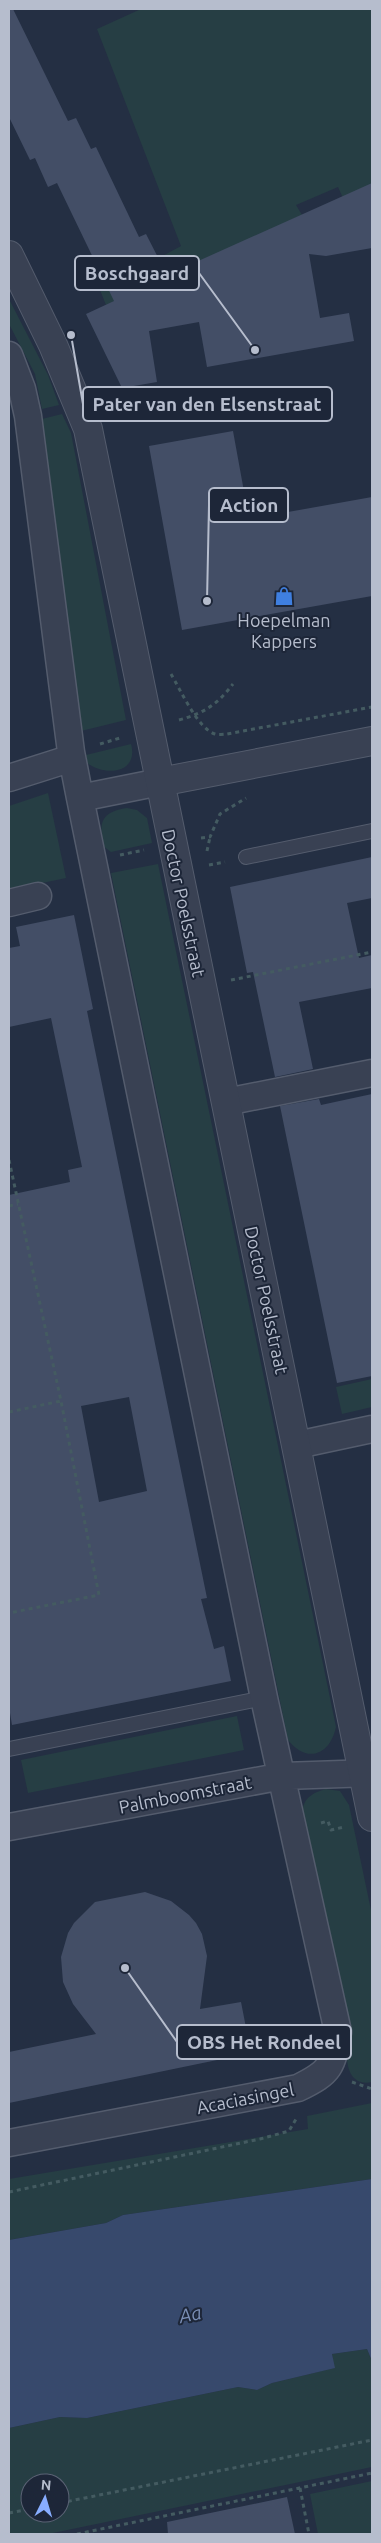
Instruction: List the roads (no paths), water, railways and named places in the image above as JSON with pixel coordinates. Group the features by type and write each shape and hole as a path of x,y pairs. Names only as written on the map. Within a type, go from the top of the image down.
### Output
{"street":[{"name":"Doctor Poelsstraat","path":"9,255 53,345 88,429 297,1445 368,1774 360,1822"},
{"path":"9,355 22,389 28,416 72,758 264,1698 282,1776"},
{"path":"80,798 372,741"},
{"path":"9,778 72,758"},
{"path":"9,903 38,896"},
{"path":"226,1102 372,1073"},
{"path":"297,1445 372,1429"},
{"name":"Palmboomstraat","path":"9,1827 282,1776 368,1774"},
{"name":"Acaciasingel","path":"9,2143 298,2088 316,2080 332,2063 338,2032 282,1776"}],"lane":[{"path":"246,857 372,831"},
{"path":"9,1748 264,1698"}],"water":[{"name":"Aa","path":"372,2179 372,2361 367,2349 332,2354 335,2368 272,2383 257,2390 238,2387 87,2418 60,2417 9,2428 9,2240 106,2223 123,2215"}],"place":[{"name":"Pater van den Elsenstraat","path":"71,335"},
{"name":"Boschgaard","path":"255,350"},
{"name":"Hoepelman Kappers","path":"284,596"},
{"name":"Action","path":"207,601"},
{"name":"OBS Het Rondeel","path":"125,1968"}]}
